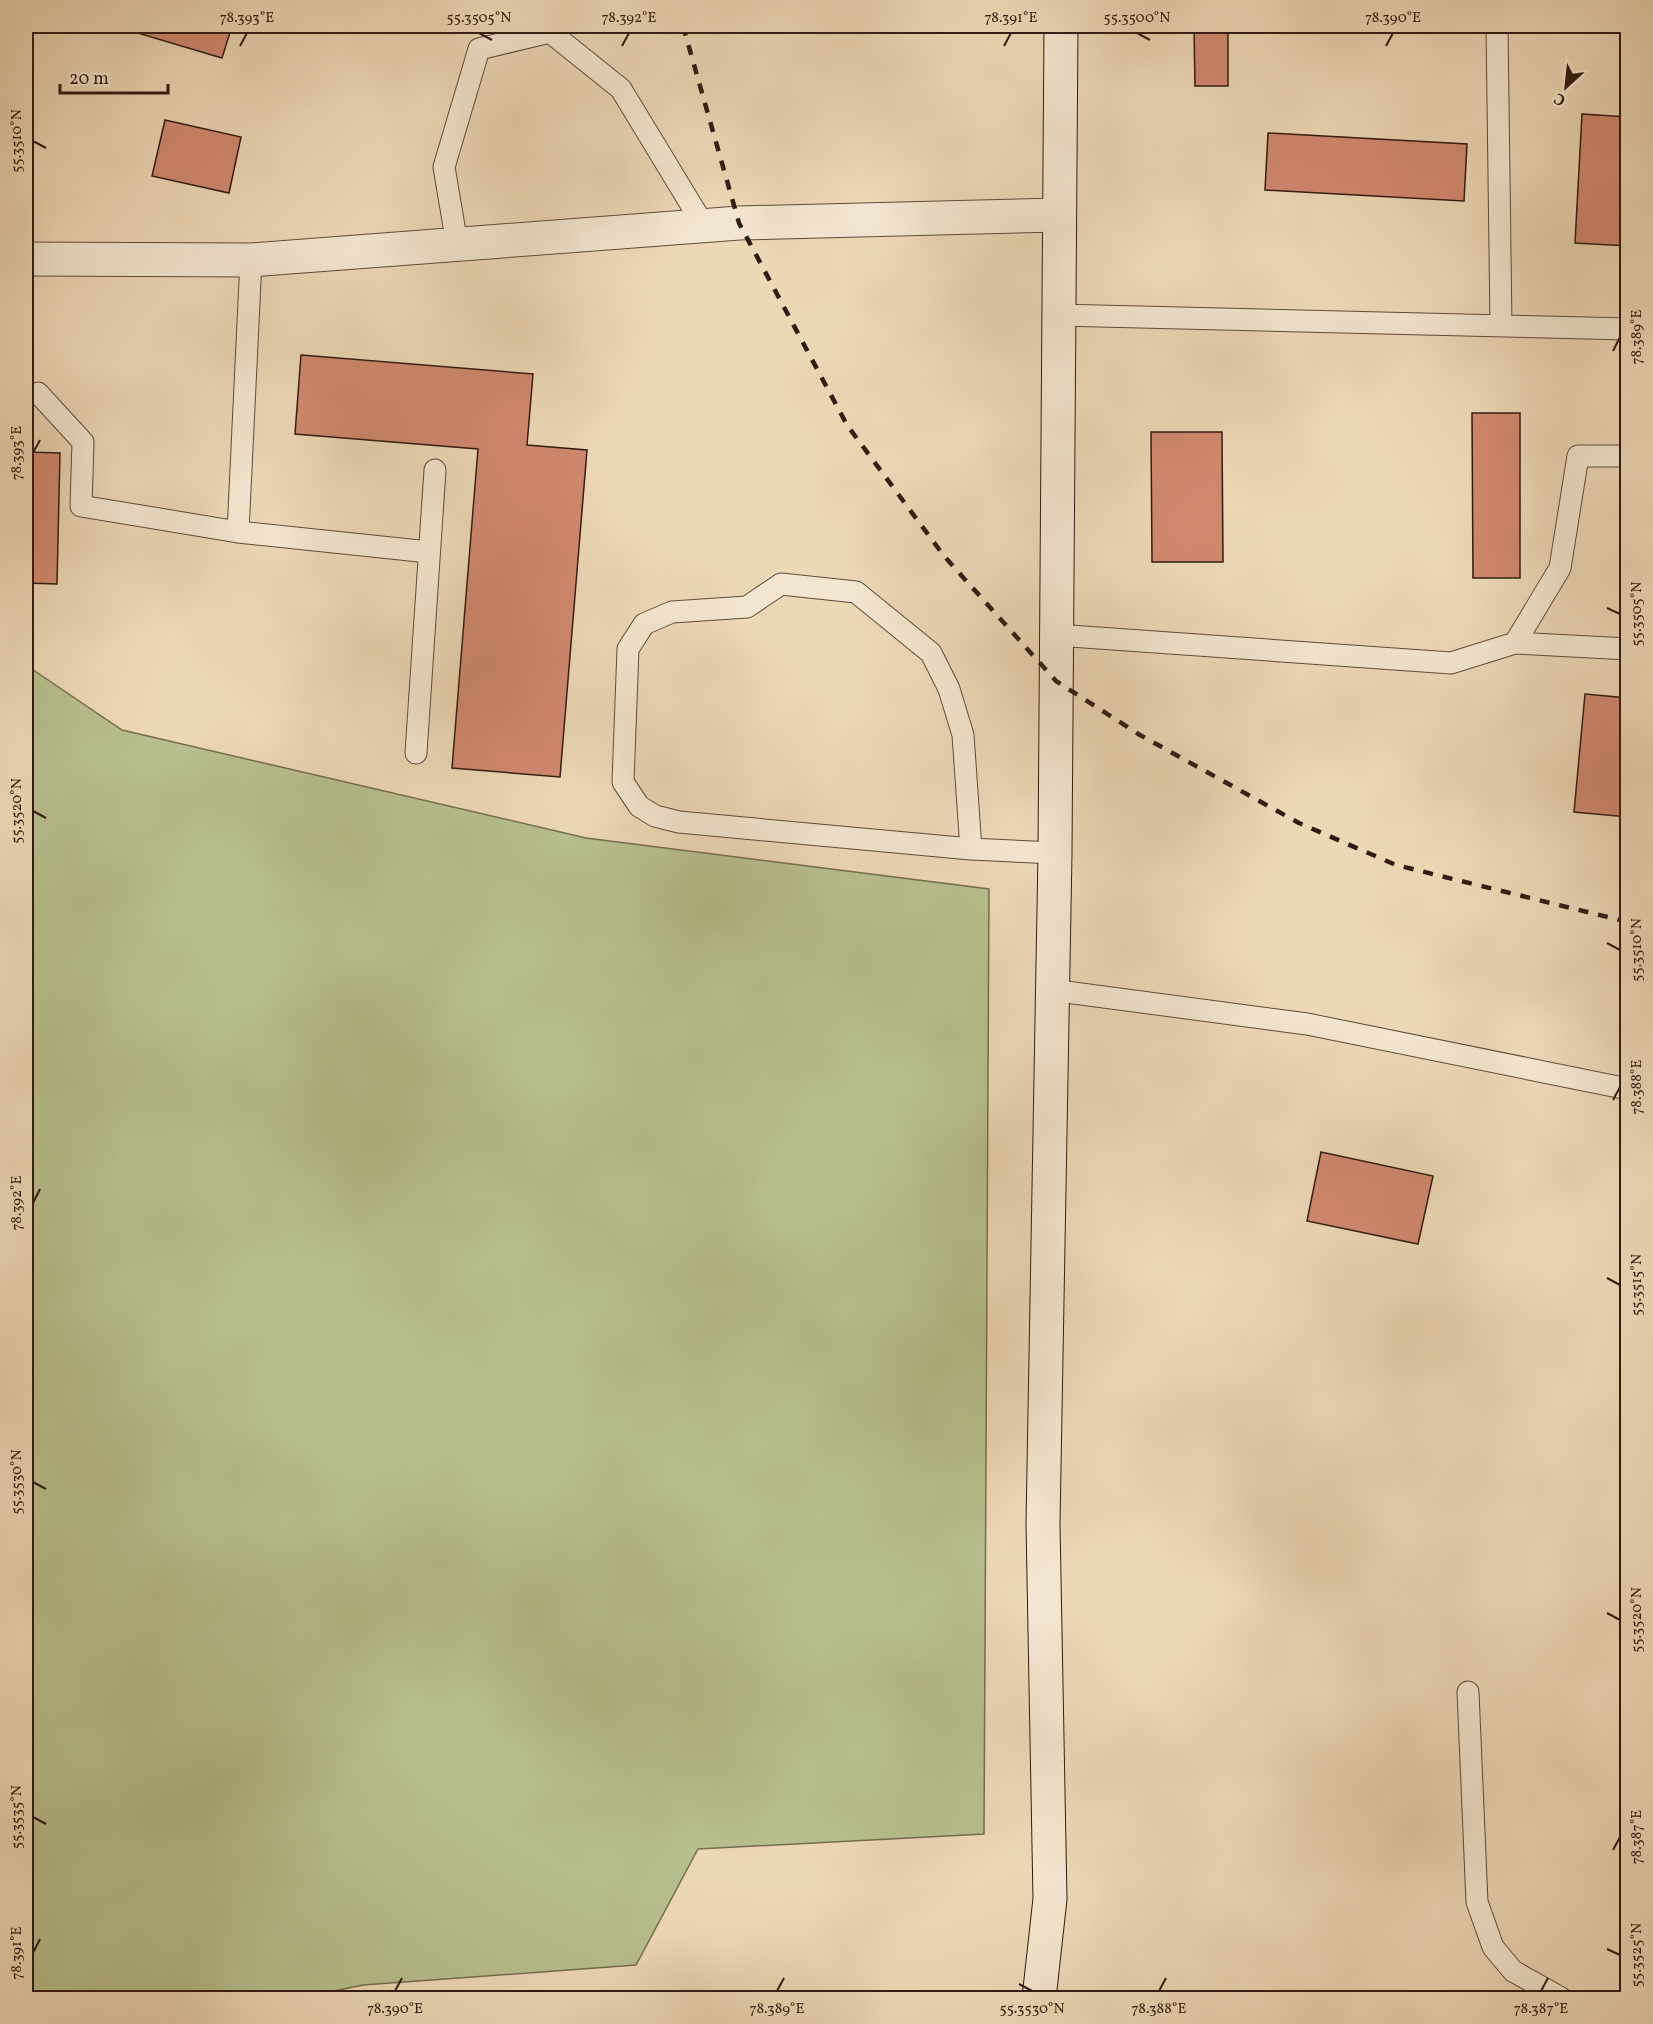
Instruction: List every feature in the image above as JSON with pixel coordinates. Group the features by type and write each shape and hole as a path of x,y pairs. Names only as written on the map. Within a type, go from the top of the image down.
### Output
{"main road":[{"path":"1039,1998 1050,1899 1043,1524 1054,853 1061,26"},
{"path":"26,259 251,260 704,226 1059,215"}],"lane":[{"path":"1497,26 1501,326"},
{"path":"457,244 444,167 479,49 550,29 621,89 704,226"},
{"path":"238,532 251,260"},
{"path":"1058,315 1628,328"},
{"path":"38,393 84,442 81,506 238,532 429,552"},
{"path":"1515,643 1560,568 1578,456 1628,456"},
{"path":"416,753 435,470"},
{"path":"970,849 963,735 949,689 931,653 856,592 782,584 747,607 672,612 645,624 628,649 623,782 639,806 647,811 679,822 970,849 1054,853"},
{"path":"1056,634 1451,663 1515,643 1628,649"},
{"path":"1051,990 1307,1024 1628,1089"},
{"path":"1468,1692 1477,1902 1493,1947 1513,1971 1561,1998"}],"green space":[{"path":"26,665 122,730 586,838 989,889 984,1834 698,1849 636,1965 363,1985 300,1998 26,1998"}],"building":[{"path":"132,26 232,26 222,58 131,31"},
{"path":"1194,26 1228,26 1228,86 1195,86"},
{"path":"1582,114 1628,117 1628,246 1575,243"},
{"path":"165,120 241,137 229,193 152,176"},
{"path":"1268,133 1467,144 1464,201 1265,190"},
{"path":"301,355 533,374 527,445 587,450 560,777 452,768 478,449 295,434"},
{"path":"1472,413 1520,413 1520,578 1473,578"},
{"path":"1151,432 1222,432 1223,562 1152,562"},
{"path":"26,452 60,453 57,584 26,583"},
{"path":"1585,694 1628,698 1628,817 1574,812"},
{"path":"1321,1152 1433,1176 1418,1244 1307,1221"}],"railway":[{"path":"683,26 739,223 847,425 944,556 1056,681 1140,735 1299,823 1396,865 1628,922"}]}
